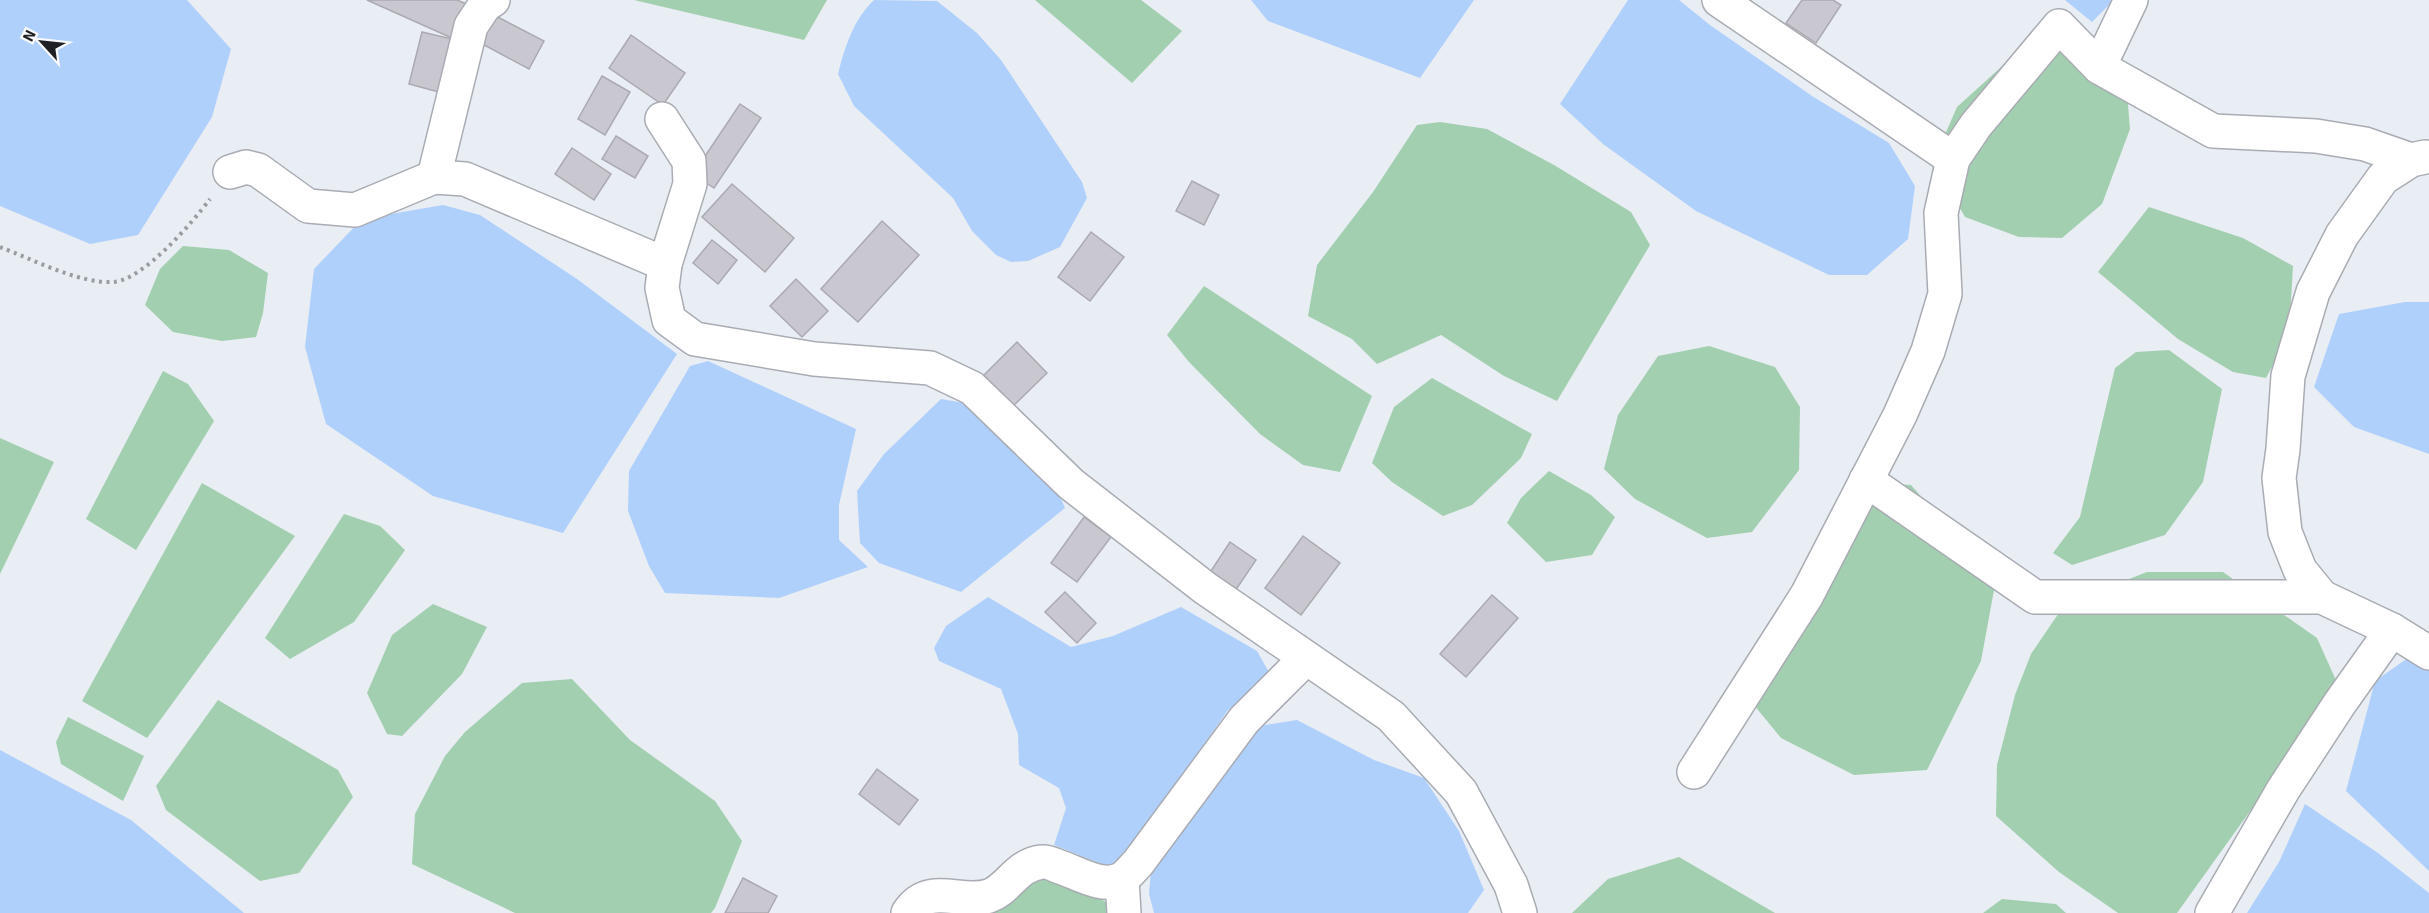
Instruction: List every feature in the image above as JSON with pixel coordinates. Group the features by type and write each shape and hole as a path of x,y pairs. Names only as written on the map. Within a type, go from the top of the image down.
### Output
{"street":[{"path":"434,177 471,26 485,5 493,0"},
{"path":"1719,0 1953,159"},
{"path":"2099,68 2131,0"},
{"path":"1694,772 1807,595 1900,415 1928,351 1945,294 1941,213 1953,159 1976,125 2059,26 2099,68 2213,130 2316,136 2365,144 2420,159"},
{"path":"662,119 689,161 690,184 665,264 662,288 669,320 695,339 814,358 930,368 972,387 1071,484 1205,588 1391,716 1461,792 1511,885 1520,913"},
{"path":"2322,597 2300,570 2284,532 2279,478 2288,376 2313,292 2342,235 2383,178 2420,159"},
{"path":"230,172 246,167 258,170 308,206 355,210 434,177 465,179 665,264"},
{"path":"1866,480 2035,597 2322,597 2392,630 2429,653"},
{"path":"2212,913 2283,790 2340,703 2392,630"},
{"path":"908,913 915,903 928,898 951,894 975,898 991,895 1028,865 1046,861 1104,883 1122,879 1138,863 1244,720 1306,658"},
{"path":"1122,879 1124,913"}],"path":[{"path":"0,247 86,279 116,282 157,257 181,235 230,172"}],"green space":[{"path":"634,0 827,0 804,40"},
{"path":"1035,0 1141,0 1182,31 1132,83"},
{"path":"2054,34 2126,81 2130,129 2102,204 2062,238 2019,237 1965,217 1948,187 1943,139 1957,107 2010,59"},
{"path":"1440,122 1487,129 1554,165 1631,212 1650,245 1557,401 1504,376 1441,335 1377,364 1352,339 1308,316 1317,265 1373,192 1417,125"},
{"path":"2149,207 2243,238 2293,266 2289,334 2266,378 2233,372 2178,339 2098,272"},
{"path":"183,246 229,250 268,273 263,313 256,337 222,341 173,332 145,305 160,269"},
{"path":"1204,286 1372,396 1340,472 1303,465 1260,434 1189,362 1167,335"},
{"path":"1709,346 1775,367 1800,407 1799,470 1752,532 1707,538 1635,499 1604,469 1618,415 1658,356"},
{"path":"2169,350 2222,389 2203,482 2165,535 2072,565 2053,553 2080,517 2115,368 2136,352"},
{"path":"163,371 188,384 214,421 136,550 86,519"},
{"path":"1432,378 1532,434 1521,458 1472,505 1443,516 1392,482 1372,463 1394,407"},
{"path":"0,438 54,462 0,574"},
{"path":"1549,471 1591,495 1615,517 1592,555 1546,562 1507,523 1521,498"},
{"path":"1854,482 1911,485 1960,541 1994,590 1981,661 1927,770 1854,775 1781,738 1749,699 1799,638"},
{"path":"202,483 295,536 147,738 82,701"},
{"path":"344,514 380,526 405,550 354,622 290,659 265,638"},
{"path":"2147,572 2223,572 2317,638 2339,687 2177,913 2118,913 2059,872 1996,816 1997,765 2015,695 2031,654 2065,604"},
{"path":"433,604 487,627 462,674 402,736 387,734 367,693 392,635"},
{"path":"572,679 630,740 715,801 742,841 711,913 515,913 412,864 415,814 445,756 465,732 522,683"},
{"path":"218,700 338,770 353,797 299,873 260,881 166,810 156,786"},
{"path":"68,717 144,756 123,801 61,764 56,742"},
{"path":"1679,857 1775,913 1572,913 1608,879"},
{"path":"1028,876 1086,889 1122,913 932,913 943,905 980,909 1013,902"},
{"path":"2002,899 2056,904 2066,913 1983,913"}],"water":[{"path":"0,0 187,0 231,49 212,117 138,235 90,244 0,206"},
{"path":"874,0 937,1 977,33 1001,60 1082,182 1087,198 1060,247 1028,261 1011,262 996,255 972,231 953,198 854,106 838,74 855,25"},
{"path":"1251,0 1474,0 1420,78 1268,21"},
{"path":"1628,0 1679,0 1710,25 1812,96 1889,143 1915,186 1908,239 1867,275 1829,275 1696,211 1603,144 1560,104"},
{"path":"2065,0 2114,0 2092,22"},
{"path":"443,205 480,215 577,279 677,354 563,533 433,496 326,424 305,347 314,269 362,219"},
{"path":"2405,302 2429,302 2429,454 2354,427 2314,387 2339,314"},
{"path":"708,361 856,429 839,505 839,540 868,567 779,598 665,593 649,566 628,511 629,471 690,366"},
{"path":"941,399 982,406 1054,483 1065,508 961,592 879,563 860,543 857,491 884,454"},
{"path":"988,597 1071,647 1113,636 1181,607 1257,651 1270,674 1228,710 1116,870 1054,845 1066,808 1059,788 1019,765 1018,734 1001,689 939,661 934,648 946,626"},
{"path":"2415,653 2429,661 2429,871 2346,791 2375,681"},
{"path":"1297,720 1374,760 1424,778 1459,831 1484,890 1468,913 1154,913 1149,894 1152,859 1252,727"},
{"path":"0,750 131,820 244,913 0,913"},
{"path":"2305,804 2378,853 2429,893 2429,913 2247,913 2279,862"}],"building":[{"path":"367,0 457,0 469,5 454,39"},
{"path":"1802,0 1833,0 1841,5 1816,43 1786,23"},
{"path":"488,12 544,41 529,69 473,39"},
{"path":"422,32 452,39 439,92 409,84"},
{"path":"631,35 685,73 663,105 609,68"},
{"path":"602,76 630,92 605,135 578,119"},
{"path":"740,104 761,118 714,188 693,174"},
{"path":"616,136 648,156 635,178 602,159"},
{"path":"572,148 611,174 594,200 555,174"},
{"path":"1192,181 1219,195 1204,225 1176,211"},
{"path":"732,184 794,238 765,272 702,217"},
{"path":"882,221 919,255 858,322 821,289"},
{"path":"1091,232 1124,257 1090,301 1058,277"},
{"path":"712,240 737,260 718,284 693,263"},
{"path":"796,279 828,311 802,337 770,306"},
{"path":"1017,342 1047,373 1009,410 979,380"},
{"path":"1084,517 1111,537 1077,582 1051,563"},
{"path":"1303,536 1340,563 1301,615 1265,588"},
{"path":"1230,542 1256,560 1233,594 1207,577"},
{"path":"1065,592 1096,623 1077,643 1045,612"},
{"path":"1492,595 1518,618 1466,677 1440,654"},
{"path":"877,769 918,800 899,825 859,794"},
{"path":"743,878 777,896 768,913 725,913"}]}
